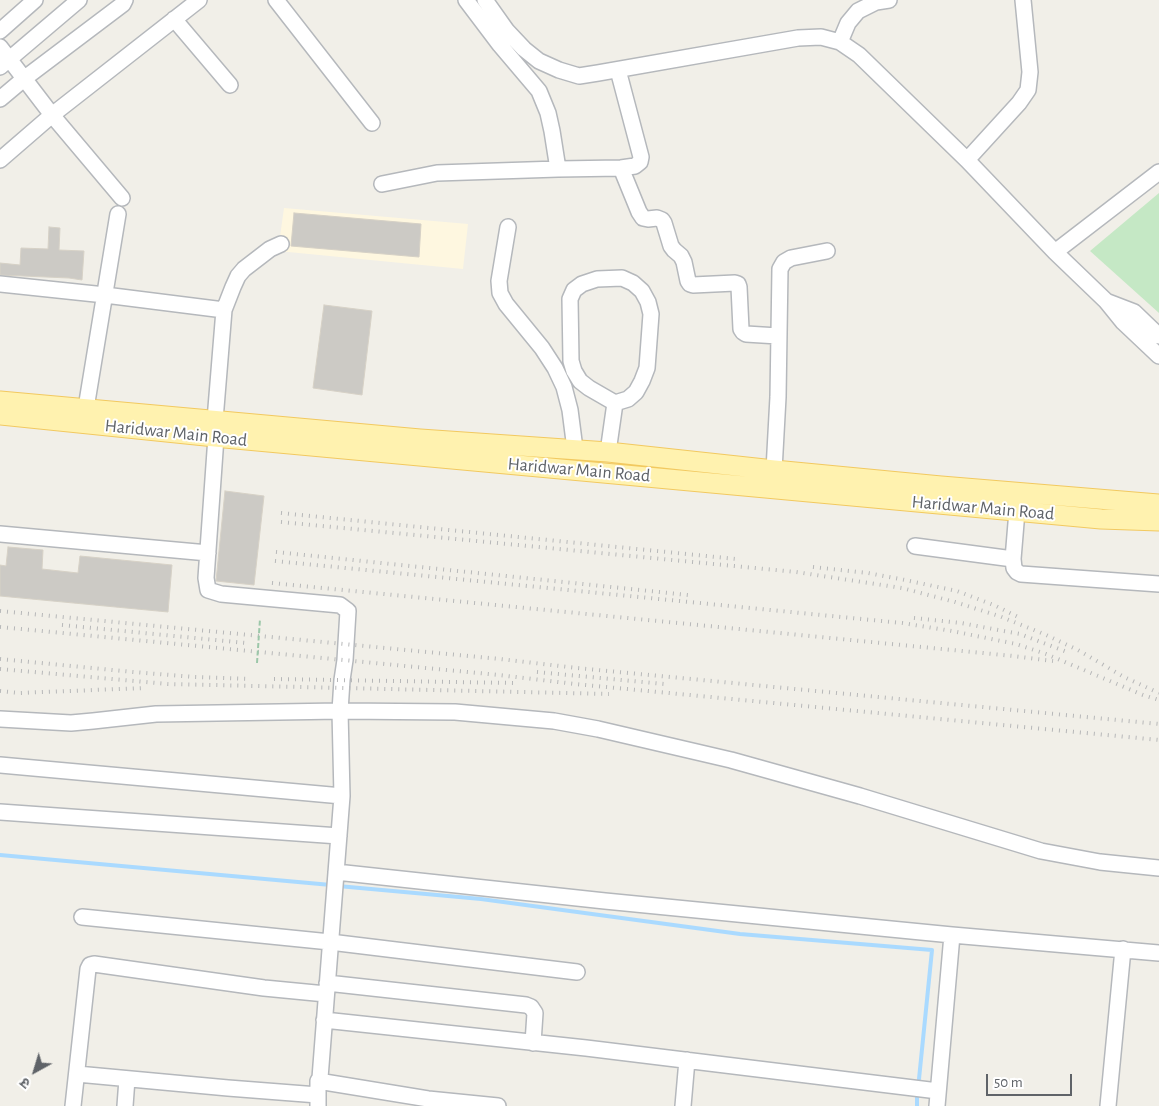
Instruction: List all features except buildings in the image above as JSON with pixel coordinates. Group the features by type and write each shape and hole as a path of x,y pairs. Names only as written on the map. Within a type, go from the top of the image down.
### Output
{"main road":[{"name":"Haridwar Main Road","path":"0,401 84,416"},
{"name":"Haridwar Main Road","path":"0,415 84,416 830,485 1159,504"},
{"name":"Haridwar Main Road","path":"274,434 420,439 608,452 774,470 830,485 1016,511 1101,519 1159,521"}],"street":[{"path":"0,30 36,0"},
{"path":"79,0 3,58 25,78 52,115 122,198"},
{"path":"0,99 123,4 125,0"},
{"path":"0,160 52,115 199,0"},
{"path":"276,0 372,123"},
{"path":"466,0 500,45 539,91 548,113 558,169"},
{"path":"485,0 506,32 524,49 539,61 579,76 798,38 821,37 840,42 860,54 967,160 1055,252 1106,301 1123,322 1159,356"},
{"path":"840,42 855,5 889,0"},
{"path":"967,160 1019,103 1028,90 1030,72 1023,0"},
{"path":"174,19 230,86"},
{"path":"539,61 539,91"},
{"path":"382,184 438,173 622,168 636,166 640,162 641,157 618,70"},
{"path":"622,168 643,218 658,218 664,223 671,246 684,262 690,284 738,284 740,288 741,329 743,332 746,334 778,336"},
{"path":"1055,252 1159,172"},
{"path":"84,416 118,214"},
{"path":"508,227 499,281 500,293 506,304 542,348 555,368 564,387 570,410 575,449"},
{"path":"281,244 270,249 244,269 238,276 224,310 206,578 208,590 221,594 340,605 348,611 340,711 342,796 318,1094"},
{"path":"774,470 778,396 780,269 784,262 791,258 827,251"},
{"path":"622,278 633,283 642,291 648,302 651,314 647,368 642,381 636,392 628,399 615,403 580,381 571,362 570,299 574,290 582,284 596,279 622,278"},
{"path":"0,284 104,294 224,310"},
{"path":"1106,301 1134,312 1159,336"},
{"path":"608,452 615,403"},
{"path":"1016,511 1013,559 1014,568 1017,572 1021,574 1159,584"},
{"path":"0,534 208,553"},
{"path":"915,546 1013,559"},
{"path":"0,719 71,723 156,714 340,711 455,712 554,721 598,729 731,760 878,801 1041,851 1100,862 1159,868"},
{"path":"0,766 342,796"},
{"path":"0,812 339,836"},
{"path":"335,881 605,901 952,936 1159,953"},
{"path":"82,918 330,942 576,972"},
{"path":"324,1020 687,1060 938,1098 952,936"},
{"path":"1108,1106 1124,949"},
{"path":"72,1106 88,969 90,965 94,964 264,988 327,988 526,1005 531,1007 535,1013 533,1043"},
{"path":"683,1106 687,1060"},
{"path":"77,1074 228,1088 428,1103 498,1106"},
{"path":"125,1106 127,1079"}],"path":[{"path":"257,663 260,619"}],"shaded area":[{"path":"284,208 468,224 463,269 278,251"}],"green space":[{"path":"1159,193 1159,313 1090,251"}],"waterway":[{"path":"0,855 331,885"},
{"path":"338,886 481,899 740,934 932,950 919,1079"},
{"path":"917,1094 917,1106"}],"railway":[{"path":"281,513 736,559"},
{"path":"281,522 796,572 902,588 999,616 1044,634 1078,650 1124,677 1159,693"},
{"path":"276,552 688,595"},
{"path":"275,561 902,623 1016,644 1046,654 1159,700"},
{"path":"813,567 868,573 957,591 1018,617"},
{"path":"272,583 1053,661"},
{"path":"0,611 1159,724"},
{"path":"914,618 961,623 1020,634 1067,652"},
{"path":"62,625 246,643"},
{"path":"0,627 1159,740"},
{"path":"0,659 195,677 249,679"},
{"path":"0,669 168,684 609,694"},
{"path":"537,672 664,684"},
{"path":"274,679 514,683"},
{"path":"0,691 19,693 145,688"}]}
